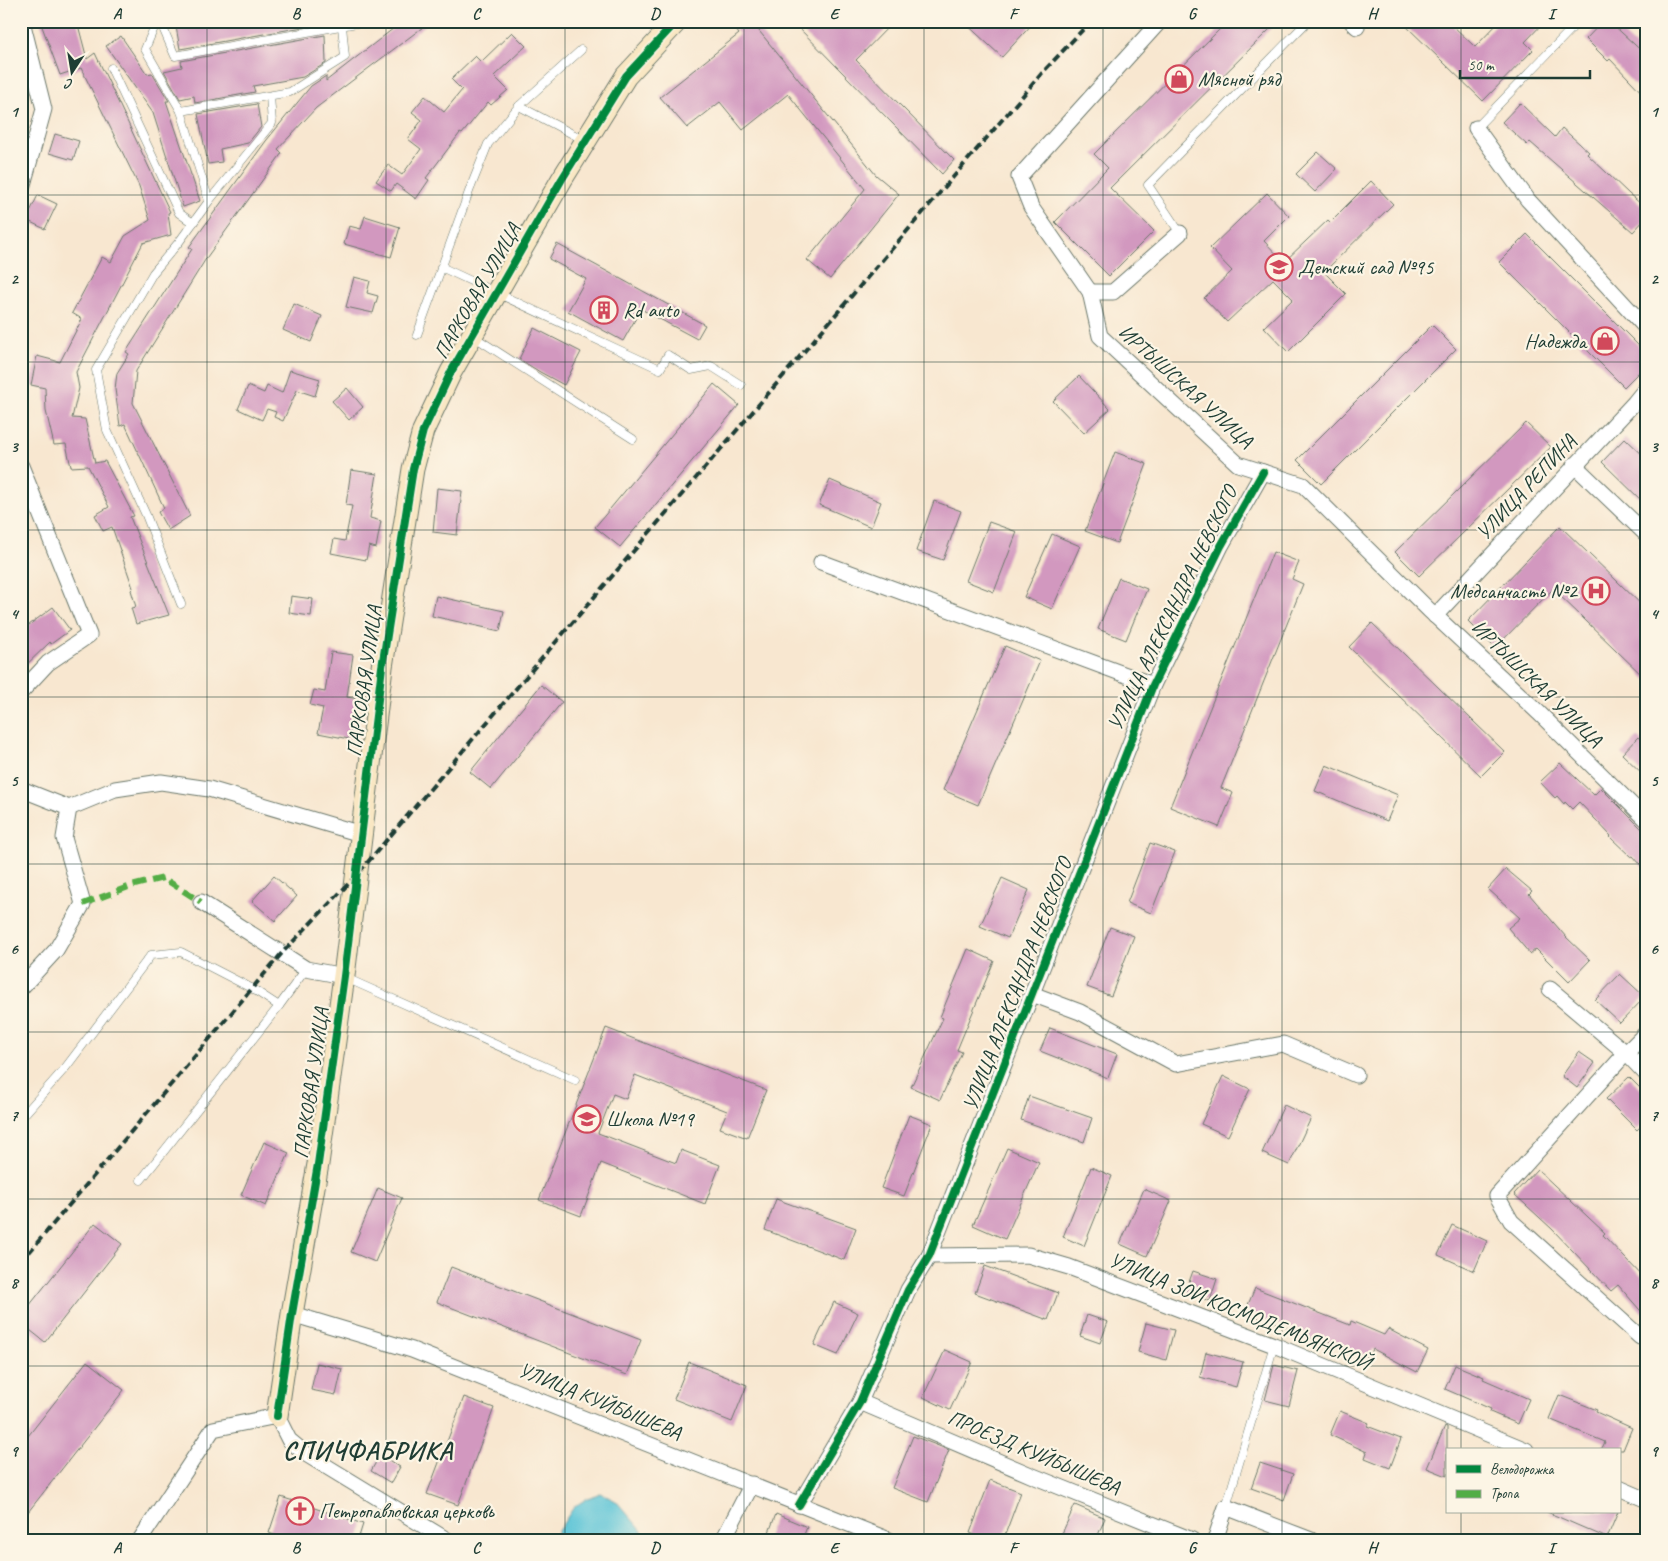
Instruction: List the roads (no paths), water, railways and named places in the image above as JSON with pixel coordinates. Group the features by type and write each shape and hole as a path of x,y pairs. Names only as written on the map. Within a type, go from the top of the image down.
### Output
{"street":[{"path":"21,192 44,109 22,21"},
{"name":"ИРТЫШСКАЯ УЛИЦА","path":"1160,21 1019,177 1031,207 1090,292 1100,336 1238,464 1302,485 1435,616 1539,713 1647,820"},
{"name":"ПАРКОВАЯ УЛИЦА","path":"278,1416 292,1314 318,1164 344,976 382,667 413,469 423,432 450,372 586,141 626,76 672,23"},
{"path":"1476,128 1528,200 1647,329"},
{"path":"1090,292 1113,292 1180,233"},
{"name":"УЛИЦА РЕПИНА","path":"1435,616 1647,387"},
{"path":"1574,465 1647,535"},
{"path":"21,466 89,635 48,663 21,692"},
{"name":"УЛИЦА АЛЕКСАНДРА НЕВСКОГО","path":"799,1505 860,1402 908,1290 929,1256 1154,685 1222,546 1263,472"},
{"path":"821,562 1154,685"},
{"path":"21,789 69,808 115,790 161,782 209,790 360,834"},
{"path":"21,988 56,950 83,904 64,838 69,808"},
{"path":"201,902 306,969 344,976"},
{"path":"1550,989 1626,1053 1647,1075"},
{"path":"1032,994 1080,1012 1176,1064 1283,1044 1356,1075"},
{"path":"1640,1337 1511,1221 1497,1196 1647,1032"},
{"name":"УЛИЦА ЗОИ КОСМОДЕМЬЯНСКОЙ","path":"929,1256 1028,1256 1069,1267 1274,1345 1521,1448"},
{"name":"УЛИЦА КУЙБЫШЕВА","path":"292,1314 412,1350 889,1540"},
{"name":"ПРОЕЗД КУЙБЫШЕВА","path":"860,1402 1033,1476 1192,1540"},
{"path":"140,1540 213,1429 278,1416 289,1440 306,1454 446,1540"},
{"path":"723,1540 752,1484"},
{"path":"1620,1488 1647,1500"},
{"path":"1215,1540 1226,1507 1311,1540"}],"lane":[{"path":"157,21 145,49 181,111 209,201"},
{"path":"160,21 175,56 368,21"},
{"path":"1180,233 1148,185 1308,21"},
{"path":"1476,128 1579,21"},
{"path":"181,111 290,92 345,57 342,26"},
{"path":"417,334 488,144 519,106 581,50"},
{"path":"111,68 179,213 193,223"},
{"path":"181,604 146,515 106,430 96,370 153,273 272,123 270,96"},
{"path":"519,106 586,141"},
{"path":"441,267 660,369 668,355 692,370 711,366 741,385"},
{"path":"472,335 633,439"},
{"path":"21,1118 66,1067 151,955 181,952 253,989 280,1006"},
{"path":"141,1180 280,1006 306,969"},
{"path":"344,976 575,1080"},
{"path":"1226,1507 1274,1345"}],"water":[{"path":"600,1493 616,1501 642,1531 642,1540 552,1540 574,1507"}],"railway":[{"path":"21,1262 282,953 355,877 1043,72 1091,21"}],"place":[{"name":"Мясной ряд","path":"1179,79"},
{"name":"Детский сад №95","path":"1279,267"},
{"name":"Rd auto","path":"604,310"},
{"name":"Надежда","path":"1605,341"},
{"name":"Медсанчасть №2","path":"1596,591"},
{"name":"Школа №19","path":"587,1119"},
{"name":"Петропавловская церковь","path":"300,1511"}],"district":[{"name":"СПИЧФАБРИКА","path":"368,1450"}]}
